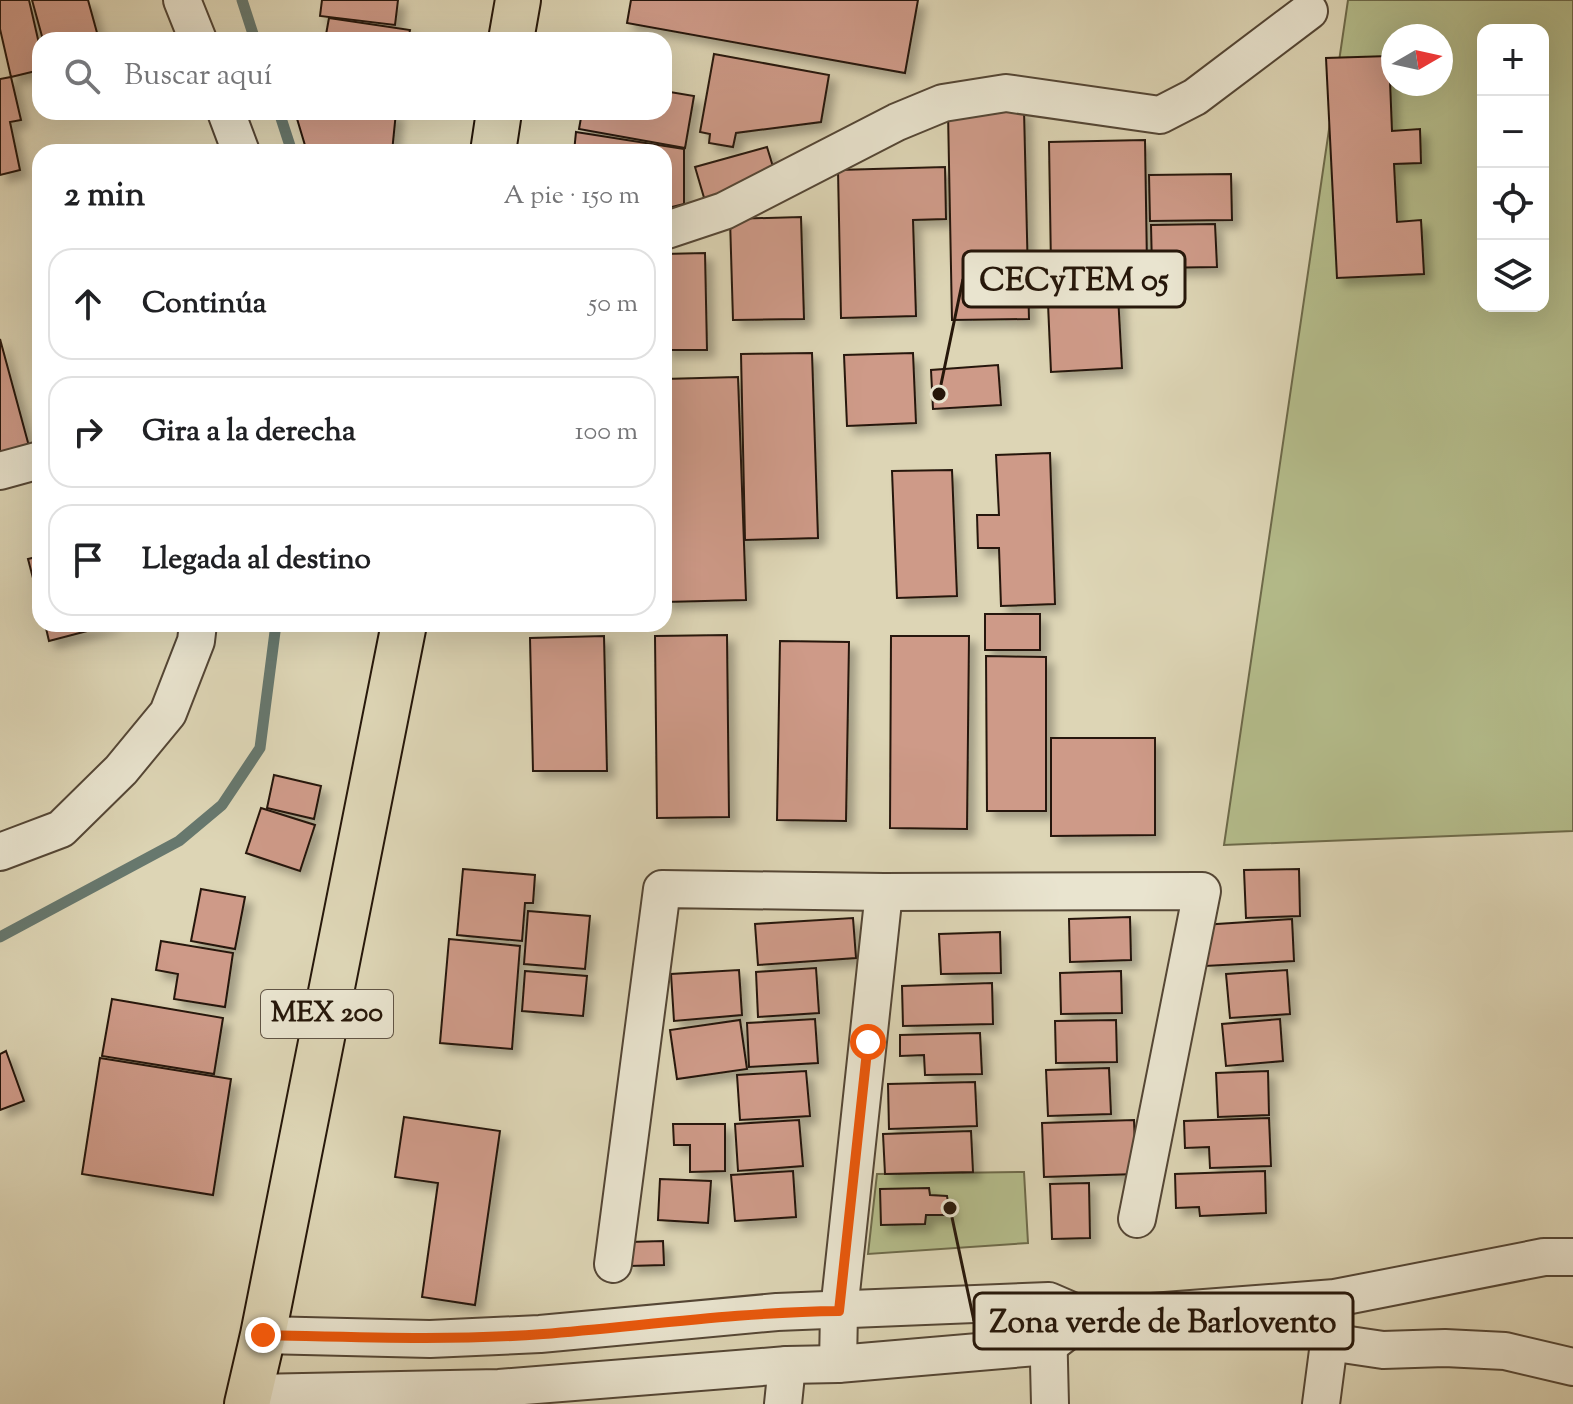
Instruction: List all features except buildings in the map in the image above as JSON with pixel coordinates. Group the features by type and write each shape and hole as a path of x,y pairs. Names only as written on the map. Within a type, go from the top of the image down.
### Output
{"highway":[{"path":"512,32 518,0"},
{"path":"494,144 498,120"},
{"name":"MEX 200","path":"248,1398 402,632"}],"street":[{"path":"182,0 195,32"},
{"path":"672,228 724,211 897,122 943,103 1006,93 1160,115 1195,97 1309,11"},
{"path":"229,120 238,144"},
{"path":"0,471 32,462"},
{"path":"0,852 61,829 121,770 168,713 197,632"},
{"path":"613,1264 662,889 1202,891 1137,1219"},
{"path":"838,1364 839,1311 884,892"},
{"path":"263,1335 430,1339 540,1334 777,1312 1049,1301 1086,1317 1335,1298 1544,1257 1573,1257"},
{"path":"1321,1404 1335,1298"},
{"path":"1049,1301 1050,1404"},
{"path":"248,1398 499,1396 787,1365 838,1364 1048,1346 1086,1317"},
{"path":"1329,1342 1383,1350 1445,1348 1505,1351 1573,1367"},
{"path":"783,1404 787,1365"}],"green space":[{"path":"1348,0 1573,0 1573,831 1224,845"},
{"path":"1024,1172 1028,1243 868,1254 877,1174"}],"waterway":[{"path":"242,0 252,32"},
{"path":"282,120 289,144"},
{"path":"0,937 179,841 222,805 260,748 275,632"}],"place":[{"name":"CECyTEM 05","path":"939,394"},
{"name":"Zona verde de Barlovento","path":"950,1208"}],"route":[{"path":"263,1335 430,1339 540,1334 777,1312 839,1311 868,1042"}]}
